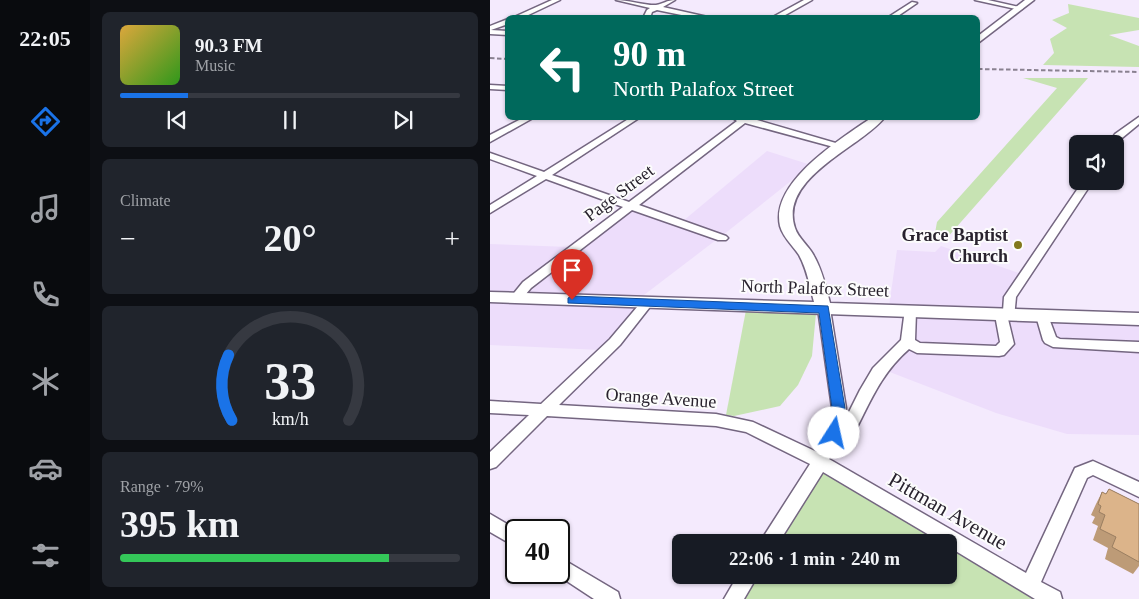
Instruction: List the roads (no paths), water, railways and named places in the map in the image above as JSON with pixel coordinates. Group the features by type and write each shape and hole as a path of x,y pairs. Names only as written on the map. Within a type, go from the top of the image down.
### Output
{"main road":[{"path":"980,38 1030,0"},
{"path":"824,309 808,259 793,239 787,225 786,213 788,203 799,181 875,120"},
{"name":"North Palafox Street","path":"490,297 1139,319"}],"street":[{"path":"522,15 557,0"},
{"path":"619,0 639,2 696,15"},
{"path":"651,5 672,0"},
{"path":"780,15 809,0"},
{"path":"978,0 1020,8"},
{"path":"895,15 914,3"},
{"path":"490,30 505,22"},
{"path":"490,30 505,32"},
{"path":"490,88 505,88"},
{"path":"490,138 525,120"},
{"path":"490,210 632,120"},
{"name":"Page Street","path":"516,298 527,285 739,120"},
{"path":"749,120 841,146"},
{"path":"1119,135 1139,120"},
{"path":"490,156 722,238"},
{"path":"908,342 917,348 999,351 1007,344 1005,315 1010,297 1082,190"},
{"path":"490,462 616,342 647,303"},
{"path":"774,534 820,462 834,433 839,408 824,309"},
{"path":"834,433 847,433 874,376 890,356 908,342 910,312"},
{"path":"1042,316 1050,340 1058,344 1139,347"},
{"name":"Orange Avenue","path":"490,406 732,422 748,426 820,462"},
{"name":"Pittman Avenue","path":"820,462 1053,599"},
{"path":"1030,586 1081,474 1093,468 1139,490"},
{"path":"490,522 505,531"},
{"path":"570,573 611,599"},
{"path":"734,599 743,584"}],"railway":[{"path":"490,58 505,59"},
{"path":"980,69 1139,72"}],"place":[{"name":"Grace Baptist Church","path":"1018,245"}]}
